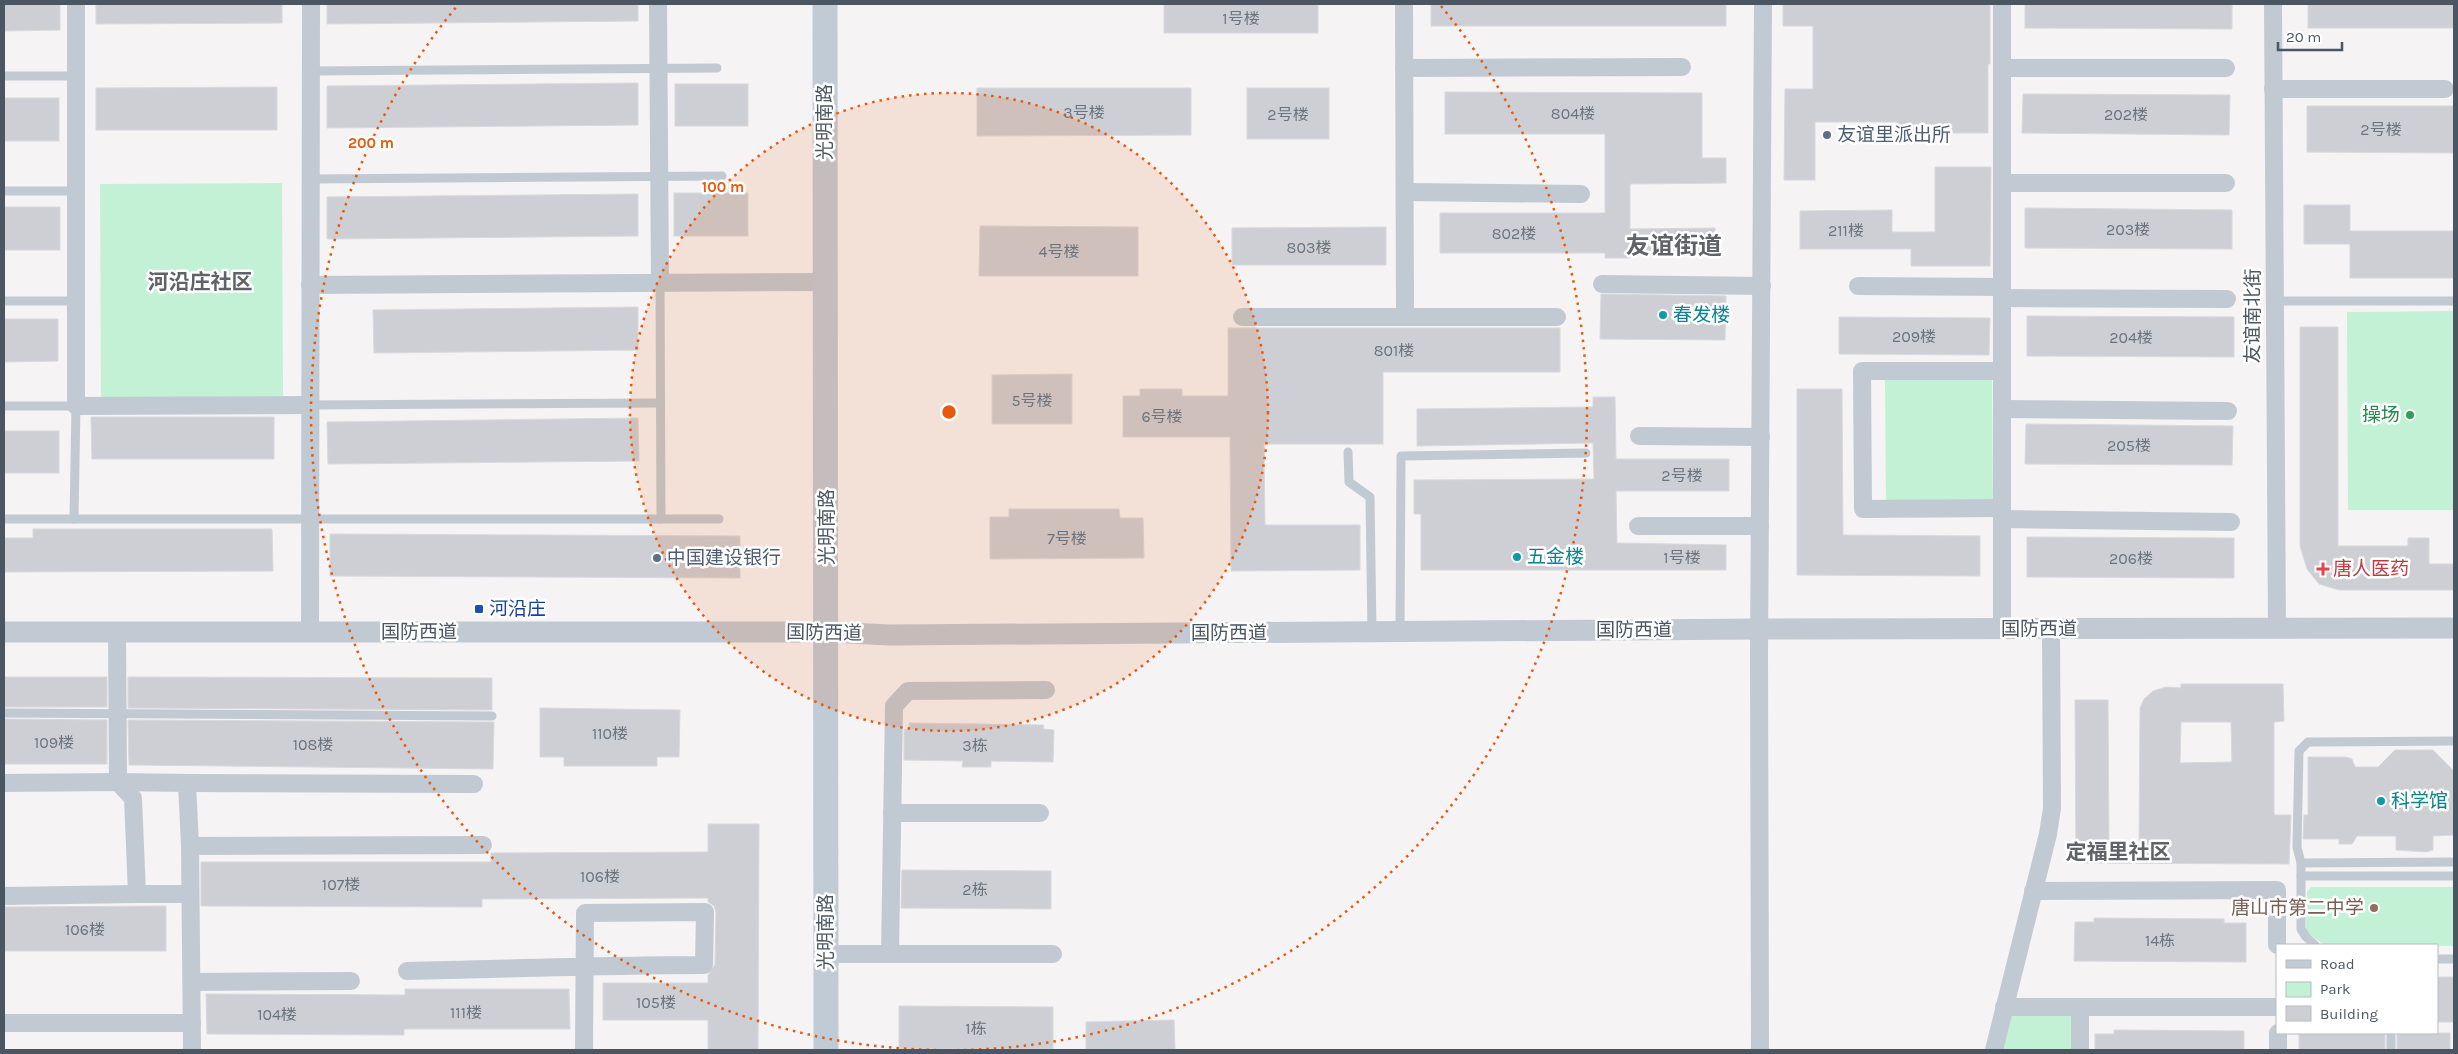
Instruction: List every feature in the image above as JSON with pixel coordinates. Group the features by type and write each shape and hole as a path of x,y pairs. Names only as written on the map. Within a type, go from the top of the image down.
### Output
{"main road":[{"name":"光明南路","path":"825,4 826,1050"}],"street":[{"path":"76,4 76,406 310,405"},
{"path":"310,4 310,633"},
{"path":"658,4 660,283"},
{"path":"1404,4 1405,317"},
{"path":"1760,1050 1760,526 1763,4"},
{"path":"2002,4 2002,629"},
{"name":"友谊南北街","path":"2273,4 2276,629"},
{"path":"1404,68 1682,67"},
{"path":"2002,68 2226,68"},
{"path":"2273,89 2445,89"},
{"path":"2002,184 2226,184"},
{"path":"1404,192 1581,194"},
{"path":"310,285 825,282"},
{"path":"1602,284 1762,286"},
{"path":"1858,286 2227,299"},
{"path":"1242,317 1557,317"},
{"path":"2002,371 1862,371 1863,509 2231,522"},
{"path":"2002,410 2228,411"},
{"path":"1639,436 1761,438"},
{"path":"1638,526 1760,526"},
{"name":"国防西道","path":"4,632 827,632 890,635 2454,628"},
{"path":"1994,1050 2048,834 2052,808 2051,629"},
{"path":"117,633 118,782 133,798 137,894"},
{"path":"890,954 894,706 908,692 1046,690"},
{"path":"4,783 474,784"},
{"path":"187,783 190,846 192,1050"},
{"path":"892,813 1040,813"},
{"path":"190,846 483,845"},
{"path":"2033,891 2277,890 2278,944"},
{"path":"4,896 189,894"},
{"path":"406,971 530,969 585,965 704,965 705,912 585,912 585,965 584,1050"},
{"path":"826,954 1052,954"},
{"path":"192,982 351,981"},
{"path":"2004,1008 2276,1008"},
{"path":"2080,1008 2080,1050"},
{"path":"4,1023 192,1023"},
{"path":"2278,1034 2278,1050"}],"lane":[{"path":"310,71 717,68"},
{"path":"4,76 76,76"},
{"path":"310,179 722,176"},
{"path":"4,191 76,191"},
{"path":"660,283 661,519"},
{"path":"4,301 76,302"},
{"path":"2274,301 2454,301"},
{"path":"310,405 660,403"},
{"path":"4,406 76,406 74,519"},
{"path":"1348,452 1349,482 1370,497 1372,632"},
{"path":"1400,632 1401,456 1586,453"},
{"path":"4,519 719,519"},
{"path":"4,713 492,716"},
{"path":"2314,944 2306,937 2302,929 2301,863 2297,847 2299,751 2308,742 2454,741"},
{"path":"2301,863 2454,862"},
{"path":"2301,876 2454,876"},
{"path":"2438,959 2454,959"},
{"path":"2391,1034 2391,1050"}],"green space":[{"path":"282,183 283,397 101,398 100,184"},
{"path":"2454,311 2454,510 2348,510 2347,312"},
{"path":"1992,378 1993,505 1886,506 1885,379"},
{"path":"2311,887 2454,887 2454,946 2438,946 2438,944 2323,944 2308,933 2306,928 2307,892"},
{"path":"2011,1011 2078,1011 2077,1050 2001,1050"}],"building":[{"path":"4,4 60,4 60,30 4,31"},
{"path":"96,4 282,4 282,23 96,24"},
{"path":"327,4 638,4 638,21 327,24"},
{"path":"1164,4 1318,4 1318,33 1164,33"},
{"path":"1431,4 1726,4 1726,26 1431,26"},
{"path":"1783,4 1990,4 1988,133 1896,133 1896,122 1815,122 1815,180 1784,180 1785,89 1813,89 1813,26 1783,26"},
{"path":"2025,4 2232,4 2232,29 2025,28"},
{"path":"2308,4 2454,4 2454,28 2308,28"},
{"path":"638,83 638,125 327,128 327,86"},
{"path":"675,84 748,84 748,126 675,126"},
{"path":"277,87 277,130 96,130 96,88"},
{"path":"977,88 1191,88 1191,135 977,136"},
{"path":"1247,88 1329,88 1329,139 1247,139"},
{"path":"1445,92 1702,93 1702,158 1726,158 1726,183 1630,184 1630,229 1715,228 1715,252 1630,252 1630,258 1605,258 1605,253 1440,253 1440,213 1605,213 1605,134 1445,134"},
{"path":"2023,94 2230,95 2229,135 2022,133"},
{"path":"4,98 59,98 59,141 4,141"},
{"path":"2307,106 2454,106 2454,153 2307,152"},
{"path":"1935,167 1991,167 1990,266 1911,266 1911,249 1800,249 1800,211 1892,210 1892,232 1935,232"},
{"path":"674,193 748,193 748,236 674,236"},
{"path":"638,194 638,236 327,239 327,197"},
{"path":"2304,205 2350,205 2350,231 2454,231 2454,278 2350,278 2350,244 2304,244"},
{"path":"4,207 60,207 60,250 4,250"},
{"path":"2025,208 2232,210 2232,249 2025,248"},
{"path":"980,226 1138,227 1138,276 979,276"},
{"path":"1386,227 1386,265 1232,265 1232,228"},
{"name":"春发楼","path":"1601,294 1726,296 1725,340 1600,339"},
{"path":"638,307 638,350 374,353 373,310"},
{"path":"2027,316 2234,317 2234,357 2027,356"},
{"path":"1839,317 1990,318 1989,355 1839,354"},
{"path":"4,319 58,319 58,361 4,362"},
{"path":"2300,327 2338,327 2338,546 2408,546 2408,538 2429,538 2429,564 2454,564 2454,590 2339,590 2319,584 2307,569 2300,546"},
{"path":"1228,328 1560,328 1560,372 1383,372 1383,444 1264,444 1265,525 1360,525 1360,570 1231,571 1230,437 1123,437 1123,396 1140,396 1140,389 1182,389 1182,396 1228,396"},
{"path":"1072,374 1072,424 992,424 992,375"},
{"path":"1797,389 1842,389 1843,535 1980,536 1980,576 1797,575"},
{"path":"1593,397 1615,397 1616,459 1729,459 1729,491 1616,491 1617,543 1726,545 1726,570 1421,570 1421,514 1414,514 1414,480 1594,479 1593,443 1417,446 1417,409 1593,407"},
{"path":"91,417 274,417 274,459 92,459"},
{"path":"638,418 639,461 328,464 327,422"},
{"path":"2026,424 2233,426 2232,465 2025,464"},
{"path":"4,431 59,431 59,473 4,473"},
{"path":"1009,509 1119,509 1120,518 1143,518 1144,558 990,559 990,517 1009,517"},
{"path":"33,529 272,529 273,571 4,572 4,538 33,538"},
{"path":"330,534 740,536 740,578 330,576"},
{"path":"2027,537 2234,538 2234,578 2027,577"},
{"path":"4,677 107,677 107,707 4,707"},
{"path":"128,677 492,678 492,710 128,708"},
{"path":"2181,684 2283,684 2284,721 2274,722 2274,815 2291,815 2289,864 2076,863 2075,700 2108,700 2109,846 2139,846 2140,708 2144,699 2153,691 2166,687 2181,688","holes":["2181,722 2231,722 2232,762 2180,763"]},
{"path":"540,708 680,710 679,757 657,757 657,766 564,766 564,757 540,757"},
{"path":"4,719 107,720 107,764 4,764"},
{"path":"128,720 494,722 493,769 129,765"},
{"path":"909,723 1044,725 1043,729 1054,730 1053,762 991,761 991,767 962,767 963,761 904,760 904,729 909,729"},
{"name":"科学馆","path":"2395,750 2433,750 2454,771 2454,835 2433,836 2433,850 2426,852 2396,850 2396,836 2357,836 2352,844 2339,844 2339,839 2303,839 2304,815 2308,815 2308,757 2346,757 2352,759 2355,767 2378,767"},
{"path":"708,824 759,824 758,1050 708,1050 708,1020 603,1020 603,983 708,983 708,975 715,965 716,912 714,906 708,902 708,898 482,899 482,907 201,906 201,862 491,862 491,853 708,852"},
{"path":"902,870 1051,871 1051,909 901,908"},
{"path":"166,906 166,951 4,951 4,907"},
{"path":"2094,918 2224,919 2224,923 2246,923 2246,962 2074,961 2075,922 2094,922"},
{"path":"2438,977 2454,977 2454,1022 2438,1022"},
{"path":"405,989 569,989 570,1029 404,1029 404,1035 207,1034 206,994 405,995"},
{"path":"899,1006 1053,1007 1053,1049 899,1049"},
{"path":"1174,1020 1175,1050 1086,1050 1086,1022"},
{"path":"2114,1030 2244,1031 2244,1050 2095,1050 2095,1034 2114,1034"},
{"path":"2450,1033 2450,1050 2397,1050 2397,1034"},
{"path":"2299,1034 2385,1034 2385,1050 2299,1050"}],"place":[{"name":"友谊里派出所","path":"1827,135"},
{"name":"春发楼","path":"1663,315"},
{"name":"操场","path":"2410,415"},
{"name":"五金楼","path":"1517,557"},
{"name":"中国建设银行","path":"657,558"},
{"name":"唐人医药","path":"2323,569"},
{"name":"河沿庄","path":"479,609"},
{"name":"科学馆","path":"2381,801"},
{"name":"唐山市第二中学","path":"2374,908"}],"district":[{"name":"友谊街道","path":"1674,246"},
{"name":"河沿庄社区","path":"200,282"},
{"name":"定福里社区","path":"2118,852"}]}
